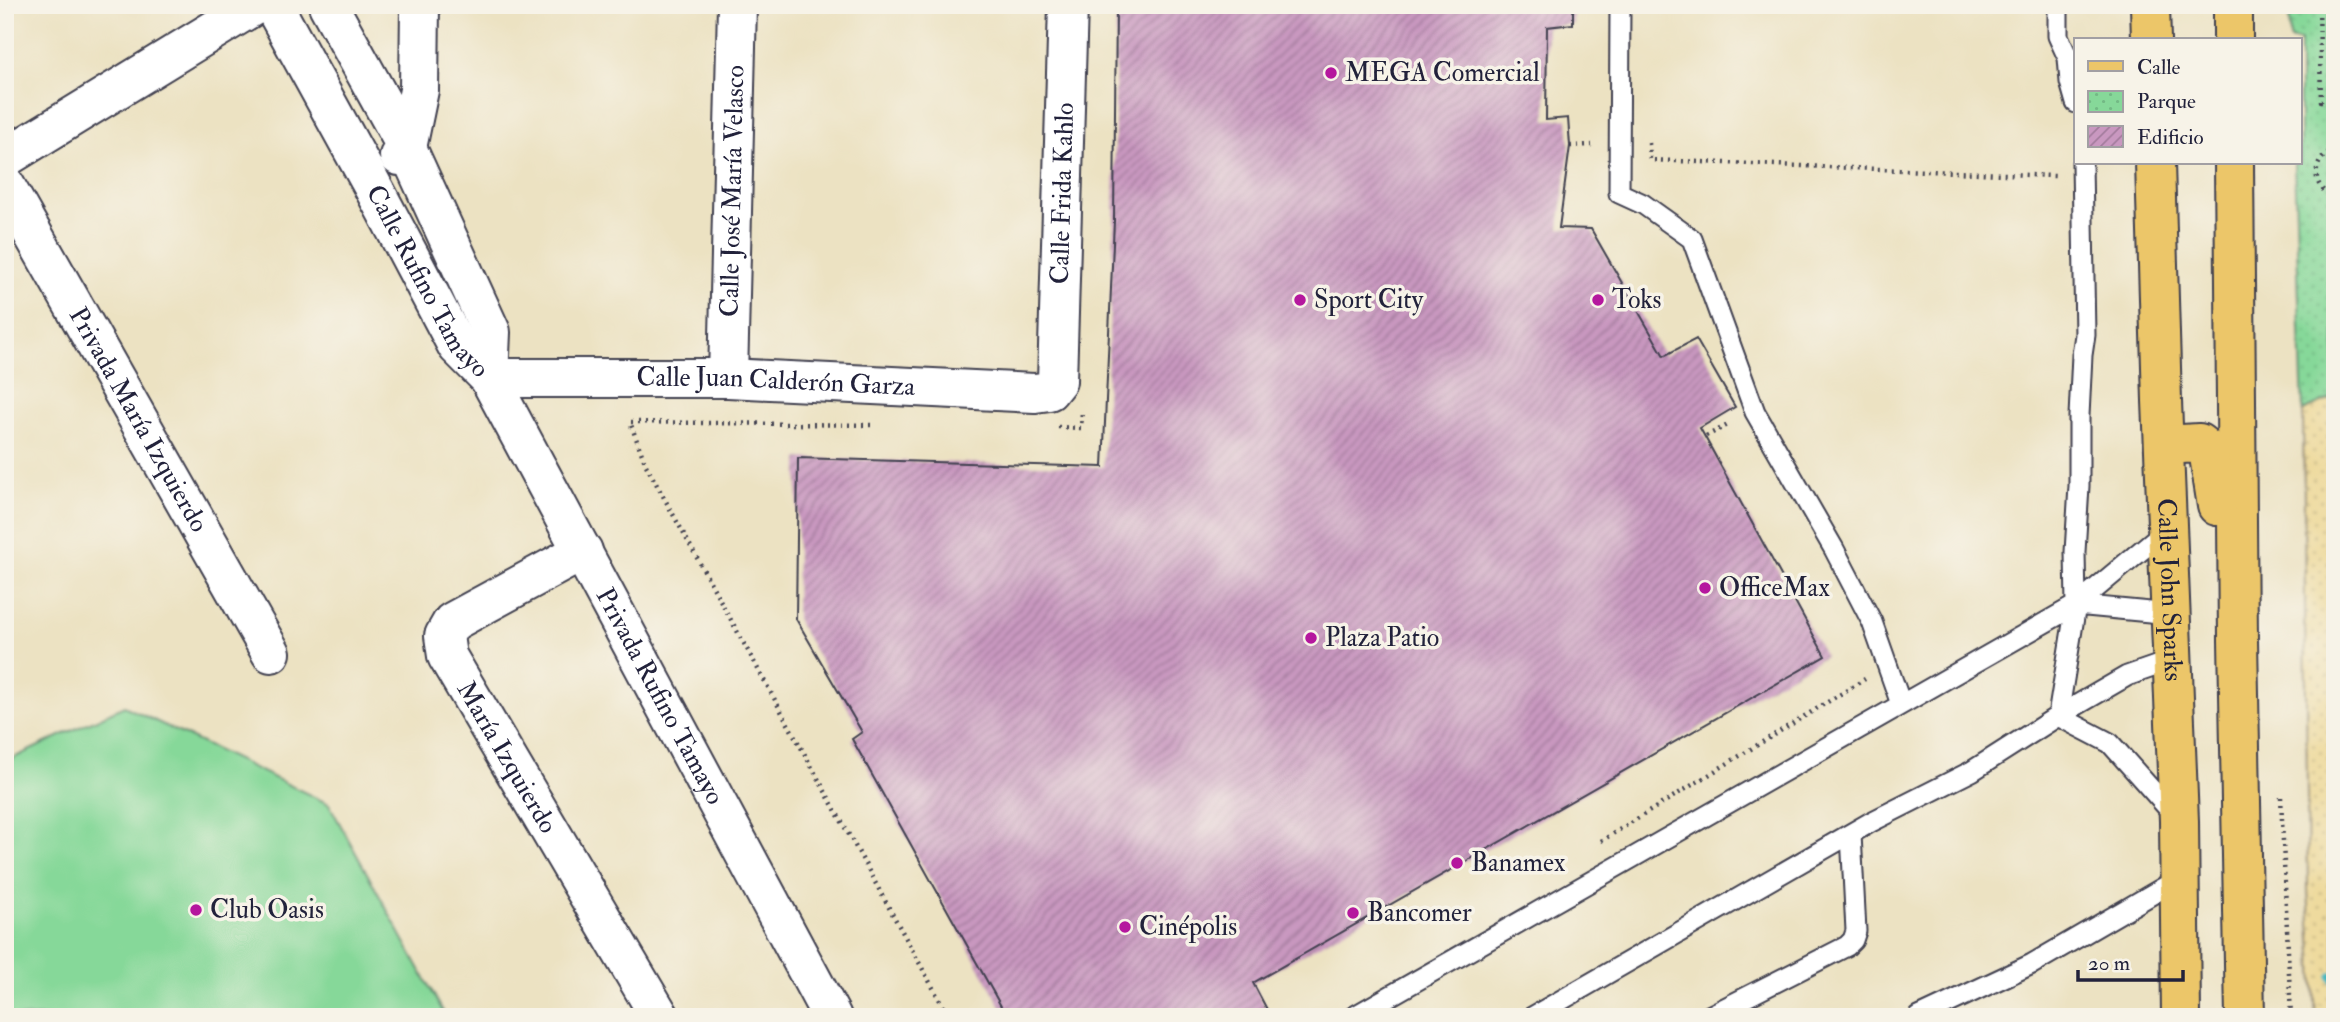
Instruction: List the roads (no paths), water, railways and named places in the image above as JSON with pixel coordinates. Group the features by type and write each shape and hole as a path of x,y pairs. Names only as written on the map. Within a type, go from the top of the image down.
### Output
{"main road":[{"path":"2150,5 2151,38"},
{"path":"2233,5 2233,38"},
{"name":"Calle John Sparks","path":"2155,164 2179,821 2181,1017"},
{"path":"2234,164 2238,640 2245,1017"},
{"path":"2164,445 2199,443 2208,450 2238,640"}],"street":[{"path":"5,158 256,5"},
{"name":"Calle Rufino Tamayo","path":"273,5 457,346 489,378"},
{"name":"Calle Rufino Tamayo","path":"328,5 407,148 491,332 489,378"},
{"path":"371,183 407,148 419,90 420,5"},
{"name":"Calle José María Velasco","path":"729,378 737,5"},
{"name":"Calle Frida Kahlo","path":"1068,5 1070,391"},
{"name":"Privada María Izquierdo","path":"5,186 271,653"},
{"name":"Calle Juan Calderón Garza","path":"489,378 729,378 1035,393 1070,391"},
{"name":"Privada Rufino Tamayo","path":"489,378 832,1017"},
{"name":"María Izquierdo","path":"583,551 452,622 444,636 447,656 660,1017"}],"lane":[{"path":"1620,5 1619,193 1643,204 1692,239 1755,412 1866,610 1901,704"},
{"path":"2058,5 2058,36 2072,60 2070,82 2074,96"},
{"path":"2058,716 2076,605 2079,416 2085,335 2082,170"},
{"path":"1353,1017 2076,605 2167,531"},
{"path":"2076,605 2171,614"},
{"path":"1532,1017 1851,834 1972,771 2127,676 2173,660"},
{"path":"2058,716 2110,743 2179,821"},
{"path":"1707,1017 1847,946 1853,940 1856,931 1851,834"},
{"path":"1919,1017 2032,964 2180,877"}],"waterway":[{"path":"2332,977 2335,981"}],"place":[{"name":"MEGA Comercial","path":"1331,73"},
{"name":"Sport City","path":"1300,300"},
{"name":"Toks","path":"1598,300"},
{"name":"OfficeMax","path":"1705,588"},
{"name":"Plaza Patio","path":"1311,638"},
{"name":"Banamex","path":"1457,863"},
{"name":"Club Oasis","path":"196,910"},
{"name":"Bancomer","path":"1353,913"},
{"name":"Cinépolis","path":"1125,927"}]}
